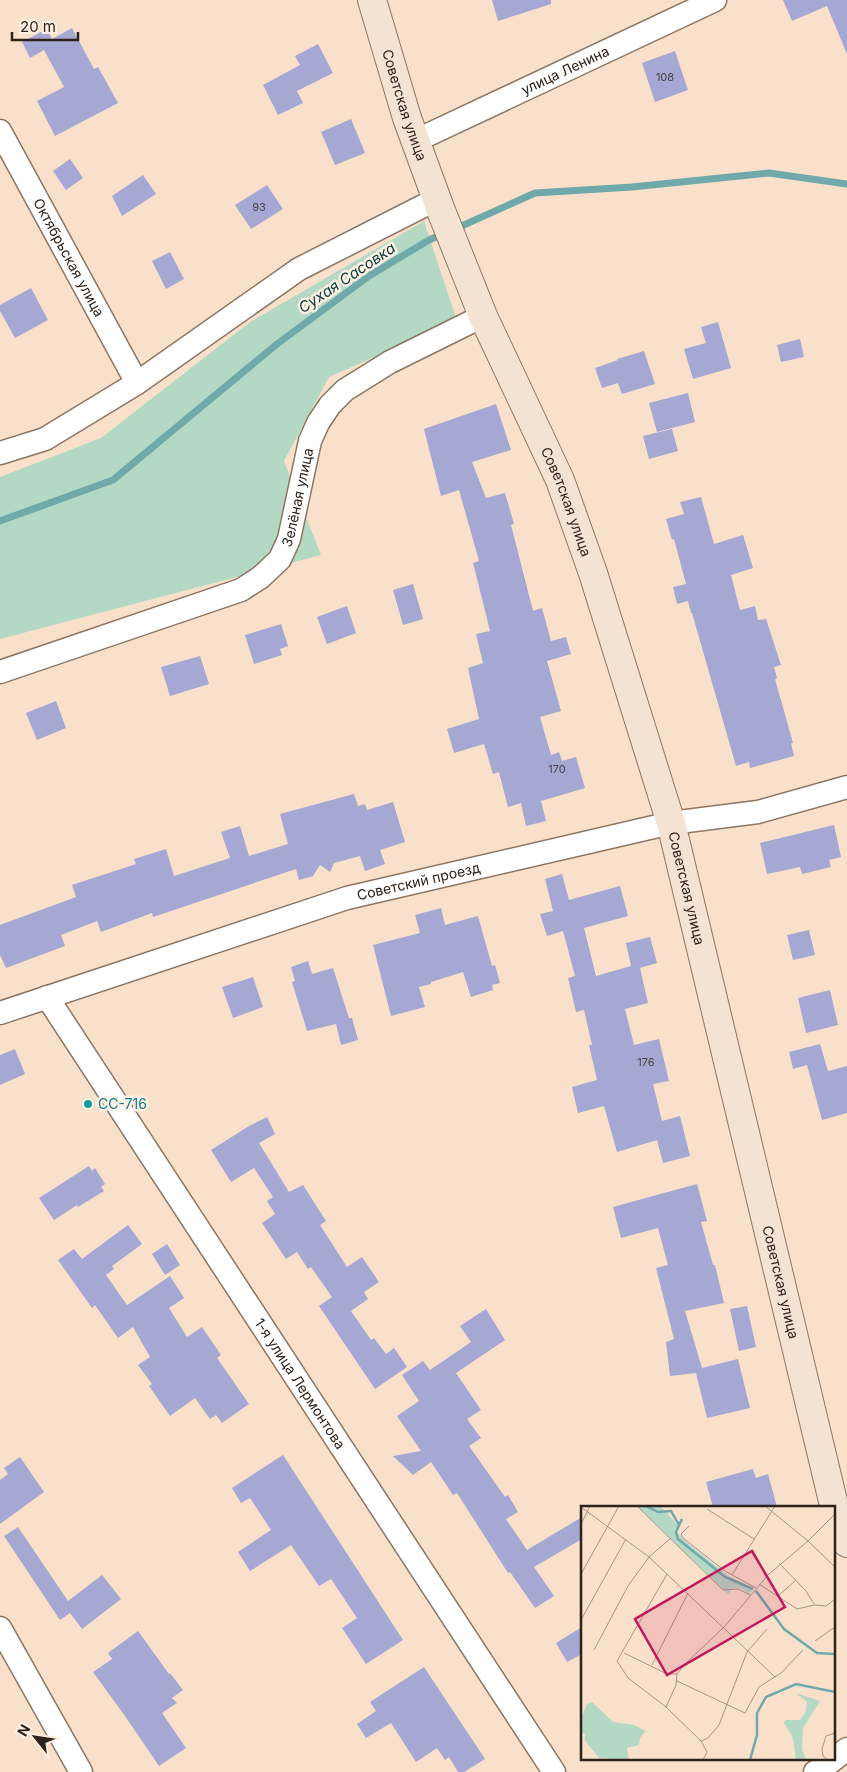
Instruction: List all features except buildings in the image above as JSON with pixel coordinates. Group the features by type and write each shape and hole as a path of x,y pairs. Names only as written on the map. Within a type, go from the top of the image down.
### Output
{"street":[{"name":"Советская улица","path":"372,0 414,141 438,204 483,316 560,480 593,573 671,823 835,1508 847,1543"},
{"name":"улица Ленина","path":"414,141 671,10 715,0"},
{"name":"Октябрьская улица","path":"0,131 137,383"},
{"path":"0,453 44,438 137,383 299,269 438,204"},
{"name":"Зелёная улица","path":"0,672 241,590 261,577 280,558 289,539 310,441 318,423 330,405 345,390 390,362 483,316"},
{"name":"Советский проезд","path":"0,1013 347,898 671,823 758,812 847,787"},
{"name":"1-я улица Лермонтова","path":"47,997 554,1772"},
{"path":"0,1628 81,1772"},
{"path":"834,1759 847,1749"},
{"path":"815,1772 833,1760"}],"green space":[{"path":"424,221 457,321 329,377 284,461 321,555 0,639 0,477 101,438 250,322"}],"waterway":[{"name":"Сухая Сасовка","path":"455,229 535,193 632,187 769,173 847,184"},
{"name":"Сухая Сасовка","path":"0,521 113,480 277,344 369,276 429,240 445,233"}],"place":[{"name":"СС-716","path":"88,1104"}]}
